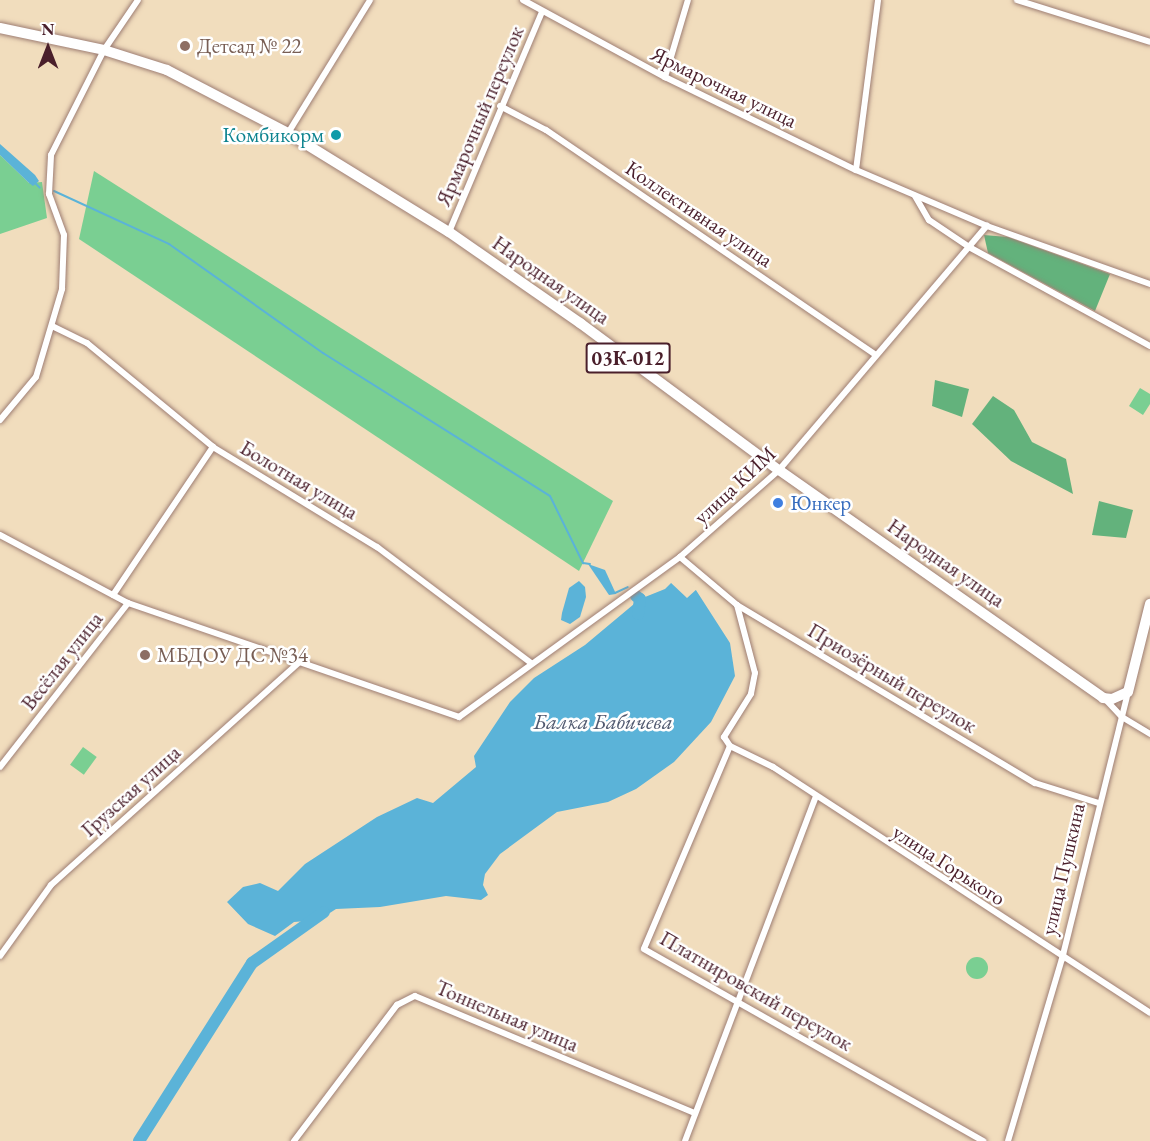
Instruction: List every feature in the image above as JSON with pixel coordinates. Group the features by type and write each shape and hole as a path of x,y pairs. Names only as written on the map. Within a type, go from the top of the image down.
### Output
{"main road":[{"name":"03К-012","path":"0,28 104,50"},
{"name":"Народная улица","path":"104,50 167,70 288,133 449,232 580,323 779,470 1103,698"},
{"name":"улица Пушкина","path":"1128,692 1150,604"},
{"path":"1103,698 1121,697 1128,692"}],"street":[{"path":"0,420 36,377 63,289 64,235 49,194 48,171 51,155 104,50 138,0"},
{"path":"288,133 370,0"},
{"name":"Ярмарочная улица","path":"523,0 665,77 856,170 987,226 1150,284"},
{"path":"665,77 688,0"},
{"path":"856,170 878,0"},
{"path":"1017,0 1150,42"},
{"name":"Ярмарочный переулок","path":"449,232 500,106 542,12"},
{"name":"Коллективная улица","path":"500,106 546,130 876,356"},
{"path":"915,196 929,220 969,247 1150,346"},
{"name":"улица КИМ","path":"298,663 459,717 680,557 779,470 987,226"},
{"name":"Болотная улица","path":"52,326 87,343 213,447 377,547 531,663"},
{"name":"Весёлая улица","path":"113,595 213,447"},
{"path":"0,535 128,603 298,663"},
{"name":"Приозёрный переулок","path":"680,557 737,605 1035,783 1099,803"},
{"name":"Весёлая улица","path":"0,768 128,603"},
{"name":"Платнировский переулок","path":"737,605 755,673 751,694 723,737 730,746 644,949 738,999 984,1141"},
{"name":"Грузская улица","path":"0,956 51,885 298,663"},
{"name":"улица Пушкина","path":"1008,1141 1062,959 1128,692"},
{"path":"1103,698 1122,717 1150,734"},
{"name":"улица Горького","path":"730,746 773,767 1062,959 1150,1013"},
{"path":"685,1141 816,797"},
{"name":"Тоннельная улица","path":"294,1141 397,1005 415,996 695,1113"}],"green space":[{"path":"0,155 29,183 42,182 47,218 0,234"},
{"path":"94,171 613,501 579,571 79,239"},
{"path":"984,235 1008,237 1110,274 1095,311 988,253"},
{"path":"935,380 969,389 962,417 932,406"},
{"path":"1140,388 1150,394 1150,404 1143,415 1129,406"},
{"path":"993,396 1014,410 1032,442 1066,459 1073,494 1011,461 972,424"},
{"path":"1099,501 1133,510 1126,538 1092,535"},
{"path":"83,747 97,757 84,775 70,765"},
{"path":"977,957 985,960 988,968 985,976 977,979 969,976 966,968 969,960"}],"water":[{"path":"0,144 39,181 33,186 29,183 0,155"},
{"path":"588,564 605,570 616,594 609,595"},
{"name":"Балка Бабичева","path":"678,576 681,586 694,587 730,643 735,676 711,722 674,762 636,789 608,802 557,812 500,854 485,874 483,885 488,895 481,900 446,896 380,907 336,909 319,920 294,922 275,936 248,924 227,902 243,887 260,883 278,891 305,864 377,817 417,798 433,803 476,767 474,756 510,702 534,678 585,645 640,599 665,589"},
{"path":"579,581 585,587 586,597 580,617 570,624 561,620 562,613 569,588"}],"pier":[{"path":"677,573 683,576 684,583 698,588 687,598 669,581"}],"waterway":[{"path":"34,182 40,188"},
{"path":"54,191 169,244 323,353 550,496 583,563 590,564"},
{"path":"615,593 628,587"},
{"path":"636,596 640,599 638,614"},
{"path":"139,1141 252,963 324,912"}],"place":[{"name":"Детсад № 22","path":"185,46"},
{"name":"Комбикорм","path":"336,135"},
{"name":"Юнкер","path":"778,503"},
{"name":"МБДОУ ДС №34","path":"145,655"}]}
